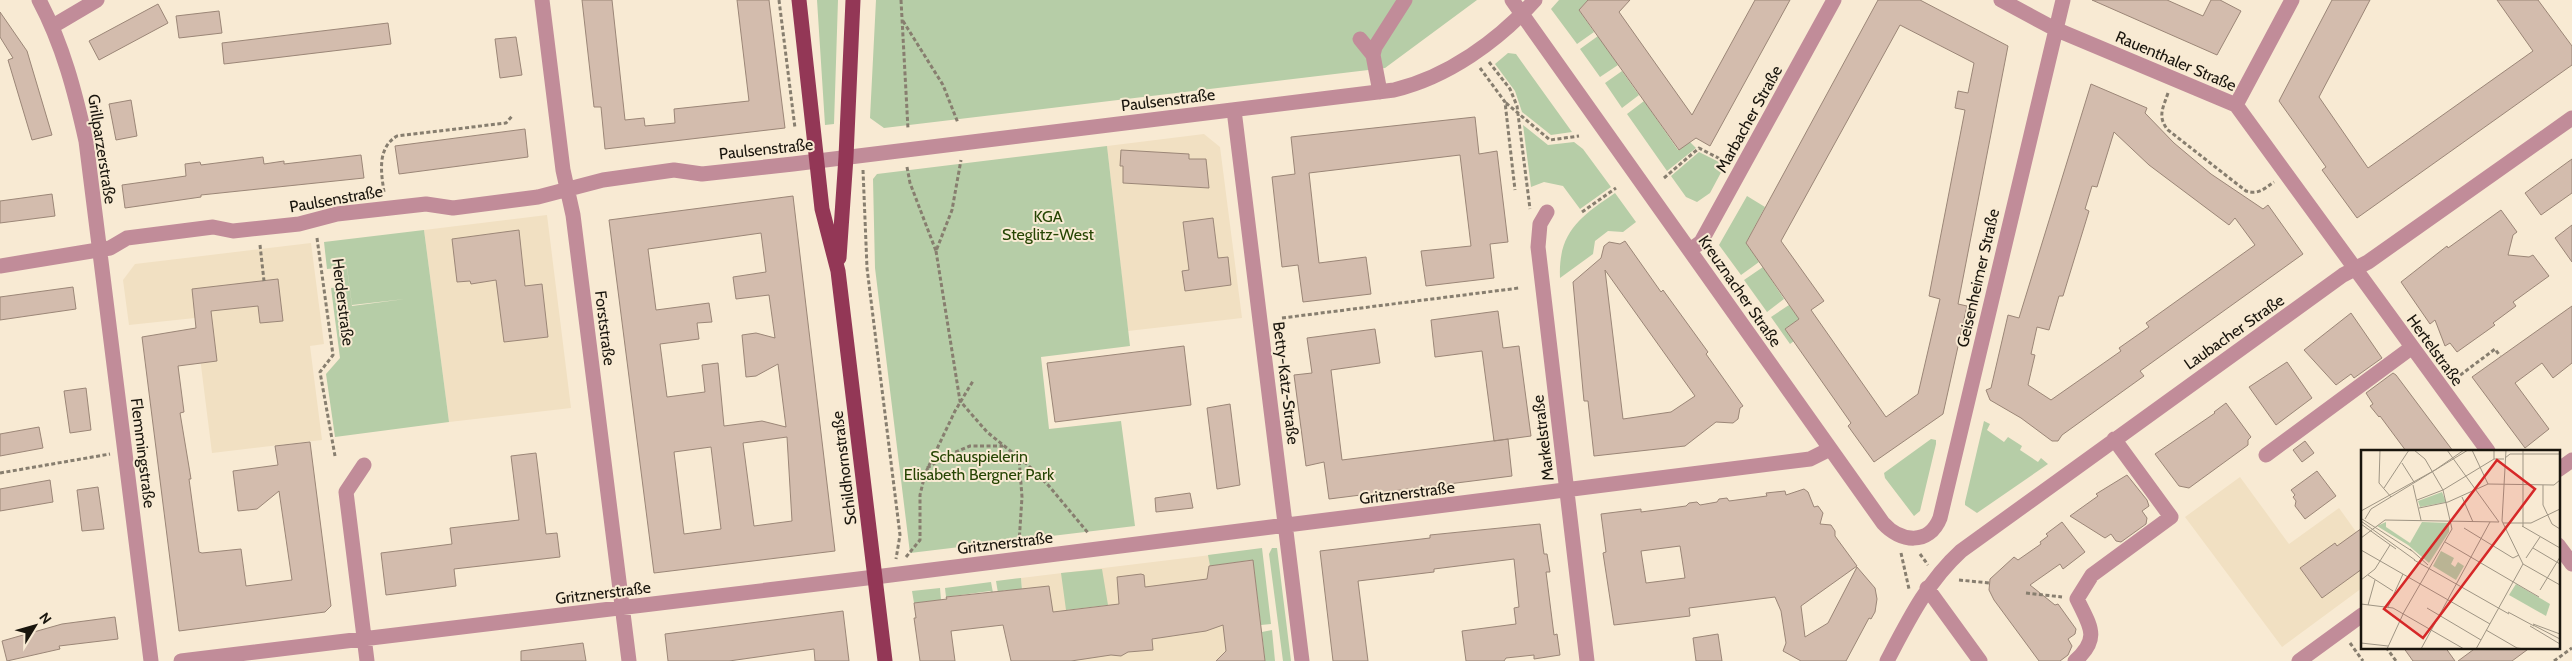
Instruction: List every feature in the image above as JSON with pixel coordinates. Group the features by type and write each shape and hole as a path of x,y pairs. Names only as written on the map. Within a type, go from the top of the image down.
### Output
{"main road":[{"name":"Schildhornstraße","path":"799,0 822,209 838,271 885,661"},
{"name":"Schildhornstraße","path":"838,271 846,157 852,0"}],"street":[{"name":"Grillparzerstraße","path":"39,0 53,26 75,93 86,142 99,250"},
{"path":"53,26 97,0"},
{"name":"Forststraße","path":"542,0 629,661"},
{"path":"1373,55 1379,40 1401,10 1405,0"},
{"name":"Kreuznacher Straße","path":"1512,0 1883,523 1890,532 1908,538"},
{"name":"Paulsenstraße","path":"0,266 110,248 127,238 213,227 232,231 299,224 337,214 426,204 453,208 538,197 603,180 674,170 702,174 1380,92 1428,80 1478,49 1522,14 1535,0"},
{"name":"Marbacher Straße","path":"1690,250 1701,242 1834,0"},
{"name":"Rauenthaler Straße","path":"2001,0 2055,28 2236,105 2355,269"},
{"name":"Geisenheimer Straße","path":"1908,538 1928,534 1940,518 2063,0"},
{"path":"2236,105 2292,0"},
{"path":"1360,39 1373,55 1380,92"},
{"name":"Betty-Katz-Straße","path":"1234,110 1302,661"},
{"name":"Laubacher Straße","path":"1887,661 1927,588 1942,569 1961,551 2114,439 2572,118"},
{"name":"Markelstraße","path":"1543,218 1538,247 1587,661"},
{"name":"Flemmingstraße","path":"99,250 151,661"},
{"name":"Hertelstraße","path":"2355,269 2487,450"},
{"path":"2266,455 2411,348"},
{"path":"2075,661 2091,642 2092,632 2077,599 2092,575 2171,516 2114,439"},
{"name":"Gritznerstraße","path":"181,661 875,578 1810,460 1830,449"},
{"path":"2560,469 2572,460"},
{"path":"364,465 346,492 367,661"},
{"path":"2560,548 2572,564"},
{"path":"1927,588 1980,661"},
{"path":"2299,661 2361,616"}],"path":[{"path":"779,0 794,127"},
{"path":"901,0 908,129"},
{"path":"902,20 943,86 958,123"},
{"path":"1478,49 1510,90 1518,116 1530,212 1543,218"},
{"path":"1480,68 1505,102 1518,116 1550,140 1579,136"},
{"path":"2170,90 2161,112 2161,122 2168,130 2246,192 2253,194 2262,191 2276,180"},
{"path":"1505,102 1514,190"},
{"path":"384,192 380,161 390,140 397,136 506,123 513,115"},
{"path":"1664,178 1699,148 1729,164"},
{"path":"936,251 952,210 961,160"},
{"path":"907,167 910,183 936,251 960,401 987,432 1019,457 1061,498 1089,534"},
{"path":"864,183 867,268 900,535 896,559"},
{"path":"1582,212 1616,188"},
{"name":"Herderstraße","path":"316,238 333,355 320,372 335,456"},
{"path":"260,245 264,281"},
{"path":"1282,318 1520,288"},
{"path":"2454,380 2495,349 2500,356"},
{"path":"906,558 920,540 920,495 927,468 960,401 973,381"},
{"path":"927,468 946,456 970,446 1004,446"},
{"path":"0,473 110,454"},
{"path":"1019,457 1022,497 1019,543"},
{"path":"1908,538 1928,566 1927,588 1909,591 1900,549 1908,538"},
{"path":"1959,580 1990,583"},
{"path":"2026,593 2077,599"},
{"path":"2350,642 2363,661"},
{"path":"2387,648 2396,661"},
{"path":"2554,661 2572,648"}],"shaded area":[{"path":"1204,134 1220,147 1242,318 1128,331 1107,146"},
{"path":"547,215 571,408 449,422 424,230"},
{"path":"311,243 324,344 310,346 322,440 212,453 195,318 129,325 123,280 135,264"},
{"path":"2240,477 2289,544 2339,508 2361,539 2361,589 2282,647 2185,517"},
{"path":"1252,550 1265,661 1031,661 1021,578"}],"green space":[{"path":"817,0 838,0 834,124 825,125"},
{"path":"876,0 1477,0 1385,68 884,128 870,118"},
{"path":"1559,0 1588,0 1579,10 1594,32 1577,44 1551,9"},
{"path":"1598,36 1618,65 1600,77 1580,49"},
{"path":"1508,53 1516,54 1572,132 1551,135 1522,112 1515,91 1495,64"},
{"path":"1622,71 1639,95 1622,108 1605,83"},
{"path":"1644,101 1678,150 1690,142 1696,148 1667,171 1627,114"},
{"path":"1523,125 1548,145 1574,142 1583,149 1611,187 1580,209 1563,186 1544,182 1531,187"},
{"name":"Schauspielerin Elisabeth Bergner Park","path":"1107,146 1130,346 1041,357 1049,429 1121,421 1135,526 910,553 875,268 873,179 877,174"},
{"path":"1699,152 1725,165 1710,193 1697,202 1686,197 1671,176"},
{"path":"1615,193 1636,222 1623,232 1608,231 1595,241 1593,254 1560,278 1560,262 1567,237 1582,218"},
{"path":"1747,196 1765,207 1746,243 1759,262 1741,275 1719,245"},
{"path":"424,230 449,422 335,437 326,374 340,358 331,288 339,287 337,269 347,268 352,306 405,299 352,305 347,267 327,269 324,242"},
{"path":"1763,267 1784,299 1767,312 1744,280"},
{"path":"1789,305 1799,319 1785,329 1794,341 1790,344 1771,317"},
{"path":"1984,421 1990,424 1987,430 2004,442 2008,437 2022,446 2020,450 2038,462 2041,458 2048,464 1977,513 1965,505 1965,502"},
{"path":"1931,439 1936,440 1936,444 1920,511 1914,516 1885,478 1884,473"},
{"path":"1262,548 1271,624 1261,625 1253,562 1251,560 1210,566 1208,555"},
{"path":"1272,548 1277,548 1291,661 1283,661 1269,554"},
{"path":"1102,569 1108,605 1066,610 1061,573"},
{"path":"1021,578 1022,590 1005,590 998,593 996,581"},
{"path":"991,582 993,593 990,591 946,597 945,588"},
{"path":"940,588 941,600 914,603 912,591"},
{"path":"1272,630 1275,661 1265,661 1262,632"}],"building":[{"path":"582,0 612,0 625,120 644,118 645,126 675,123 674,109 749,101 737,0 769,0 785,128 605,149 601,107 594,107"},
{"path":"1588,0 1630,0 1619,12 1692,115 1755,0 1790,0 1710,146 1696,138 1679,150 1579,10"},
{"path":"1878,0 1920,0 2008,46 1958,304 1967,306 1943,414 1874,462 1848,426 1851,423 1785,329 1799,319 1746,243","holes":["1900,25 1974,63 1968,93 1958,91 1955,108 1965,110 1929,296 1940,299 1918,394 1886,417 1811,310 1824,301 1781,241"]},
{"path":"2092,0 2167,0 2203,16 2211,0 2220,0 2241,11 2217,55"},
{"path":"2332,0 2370,0 2319,97 2368,168 2533,51 2497,0 2538,0 2572,46 2572,65 2357,218 2322,170 2326,167 2279,101"},
{"path":"158,4 168,23 99,60 89,41"},
{"path":"219,11 222,33 179,38 176,16"},
{"path":"0,12 27,51 52,135 32,140 8,60 13,58 0,37"},
{"path":"388,23 391,44 224,64 222,43"},
{"path":"516,37 522,75 500,78 495,39"},
{"path":"2091,84 2147,108 2145,113 2174,143 2211,174 2263,209 2268,205 2303,254 2140,371 2144,376 2062,435 2058,441 2052,441 2021,418 1990,400 1986,390 1991,388 2008,315 2019,318","holes":["2114,132 2149,165 2229,225 2235,218 2255,245 2146,323 2149,327 2119,348 2121,351 2051,400 2028,385 2035,355 2031,354 2037,327 2049,330 2059,296 2063,296 2089,211 2085,209 2092,186 2097,187"]},
{"path":"131,100 137,136 116,140 109,104"},
{"path":"1475,117 1479,154 1497,151 1508,242 1490,244 1494,278 1426,286 1421,251 1471,246 1460,155 1309,173 1319,263 1366,257 1371,294 1303,302 1298,265 1282,267 1272,177 1295,174 1291,137"},
{"path":"525,129 528,157 399,174 395,146"},
{"path":"1121,150 1189,154 1189,159 1206,159 1209,188 1123,183 1123,166 1120,166"},
{"path":"361,155 364,178 201,195 201,197 125,208 122,185 186,176 185,164 200,162 201,165 263,157 264,164 284,161 284,164"},
{"path":"2572,159 2572,193 2541,215 2525,193"},
{"path":"52,194 55,216 0,223 0,201"},
{"path":"793,196 835,551 654,573 609,220","holes":["761,233 766,272 733,277 736,299 769,295 775,338 756,333 742,335 746,377 756,376 778,364 786,427 762,421 724,426 718,363 702,365 705,392 667,397 660,344 699,339 697,323 712,322 709,303 656,310 648,249","787,437 792,521 754,526 743,443","711,447 721,529 684,534 674,452"]},
{"path":"2501,210 2517,232 2513,235 2508,255 2529,257 2533,255 2549,276 2513,302 2516,306 2493,323 2495,325 2457,352 2450,343 2445,346 2435,320 2430,324 2401,282 2447,246 2448,248"},
{"path":"1213,218 1218,258 1228,257 1231,285 1185,291 1182,271 1189,270 1183,222"},
{"path":"2572,225 2572,262 2555,238"},
{"path":"519,230 525,286 542,284 548,337 504,342 496,280 471,284 470,281 457,282 452,239"},
{"path":"1625,241 1661,292 1663,290 1708,352 1706,354 1743,406 1740,408 1738,419 1733,423 1716,422 1685,446 1594,456 1588,401 1584,401 1573,282 1601,258 1604,246 1609,242 1620,244","holes":["1605,270 1695,396 1671,412 1623,419"]},
{"path":"278,279 283,321 260,323 258,306 211,311 217,361 178,366 184,412 180,413 191,479 189,479 199,552 241,549 246,586 292,580 279,491 257,509 238,511 233,471 278,465 275,446 310,442 331,606 325,612 179,631 142,337 196,328 192,289"},
{"path":"73,287 76,309 0,320 0,297"},
{"path":"2572,306 2572,363 2553,378 2542,363 2515,383 2549,429 2525,448 2472,377"},
{"path":"1498,311 1503,348 1519,346 1531,436 1494,441 1482,351 1435,357 1431,320"},
{"path":"2351,313 2382,358 2354,378 2351,374 2336,385 2304,350"},
{"path":"1375,329 1380,363 1331,370 1342,460 1508,439 1512,476 1329,499 1324,462 1306,466 1294,375 1312,373 1307,338"},
{"path":"1184,346 1191,405 1055,422 1047,363"},
{"path":"2287,362 2312,398 2276,425 2249,387"},
{"path":"2393,373 2452,450 2405,450 2380,416 2370,406 2373,404 2366,393"},
{"path":"86,388 91,430 70,433 64,391"},
{"path":"2226,403 2251,437 2248,440 2248,445 2189,488 2179,486 2155,454 2215,413"},
{"path":"1230,404 1240,485 1217,489 1207,408"},
{"path":"39,427 43,448 0,456 0,434"},
{"path":"2305,441 2314,453 2302,462 2293,450"},
{"path":"536,453 546,534 557,533 560,557 454,569 456,586 386,595 381,553 452,544 450,528 519,520 511,456"},
{"path":"2317,471 2336,496 2305,519 2295,506 2296,501 2293,497 2295,495 2291,490"},
{"path":"2127,475 2147,500 2149,506 2142,511 2147,518 2146,524 2121,542 2116,541 2111,534 2105,538 2070,516 2098,496 2096,494"},
{"path":"50,480 53,502 0,511 0,489"},
{"path":"98,487 104,529 82,531 77,490"},
{"path":"1804,489 1808,492 1814,507 1818,506 1823,513 1820,524 1831,525 1835,531 1835,536 1857,566 1801,606 1805,637 1828,623 1857,567 1875,588 1877,599 1875,612 1871,619 1869,618 1846,661 1801,661 1783,651 1786,643 1781,611 1775,597 1689,608 1690,616 1614,625 1603,553 1606,552 1601,514 1641,509 1641,512 1686,506 1689,503 1697,502 1700,505 1717,502 1719,499 1727,498 1729,501 1767,496 1766,493 1785,491 1786,495","holes":["1680,546 1685,578 1646,583 1641,551"]},
{"path":"1190,493 1193,508 1156,512 1155,498"},
{"path":"2062,522 2085,552 2063,569 2060,564 2030,585 2055,605 2058,604 2076,629 2075,634 2068,639 2072,646 2068,655 2060,661 2039,661 1994,600 1989,590 1990,579 2014,557 2018,560 2041,544 2040,542 2048,536 2046,534"},
{"path":"1540,524 1544,554 1547,554 1550,572 1546,572 1554,635 1557,634 1560,655 1534,659 1534,655 1506,658 1504,661 1466,661 1462,631 1516,624 1514,608 1519,607 1514,559 1434,569 1434,572 1358,581 1368,661 1333,661 1320,551 1430,538 1430,535"},
{"path":"2361,529 2361,570 2322,598 2300,568 2335,543 2337,546"},
{"path":"1253,560 1265,661 1216,661 1226,651 1223,625 1206,631 1152,639 1153,650 1128,652 1121,656 1111,655 1071,661 1011,661 1003,625 951,631 955,661 920,661 914,618 916,618 914,603 947,599 946,597 1049,586 1053,612 1119,604 1117,577 1144,575 1145,587 1207,579 1209,566"},
{"path":"843,611 849,661 815,661 814,649 729,661 668,661 665,634"},
{"path":"115,617 118,639 59,646 60,649 7,661 2,641 62,624"},
{"path":"1718,634 1722,661 1696,661 1693,638"},
{"path":"583,643 586,661 521,661 521,651"},
{"path":"2404,648 2446,648 2455,661 2413,661"},
{"path":"2476,648 2530,648 2512,661 2458,661"}],"park label":[{"name":"KGA Steglitz-West","path":"1048,225"}]}
